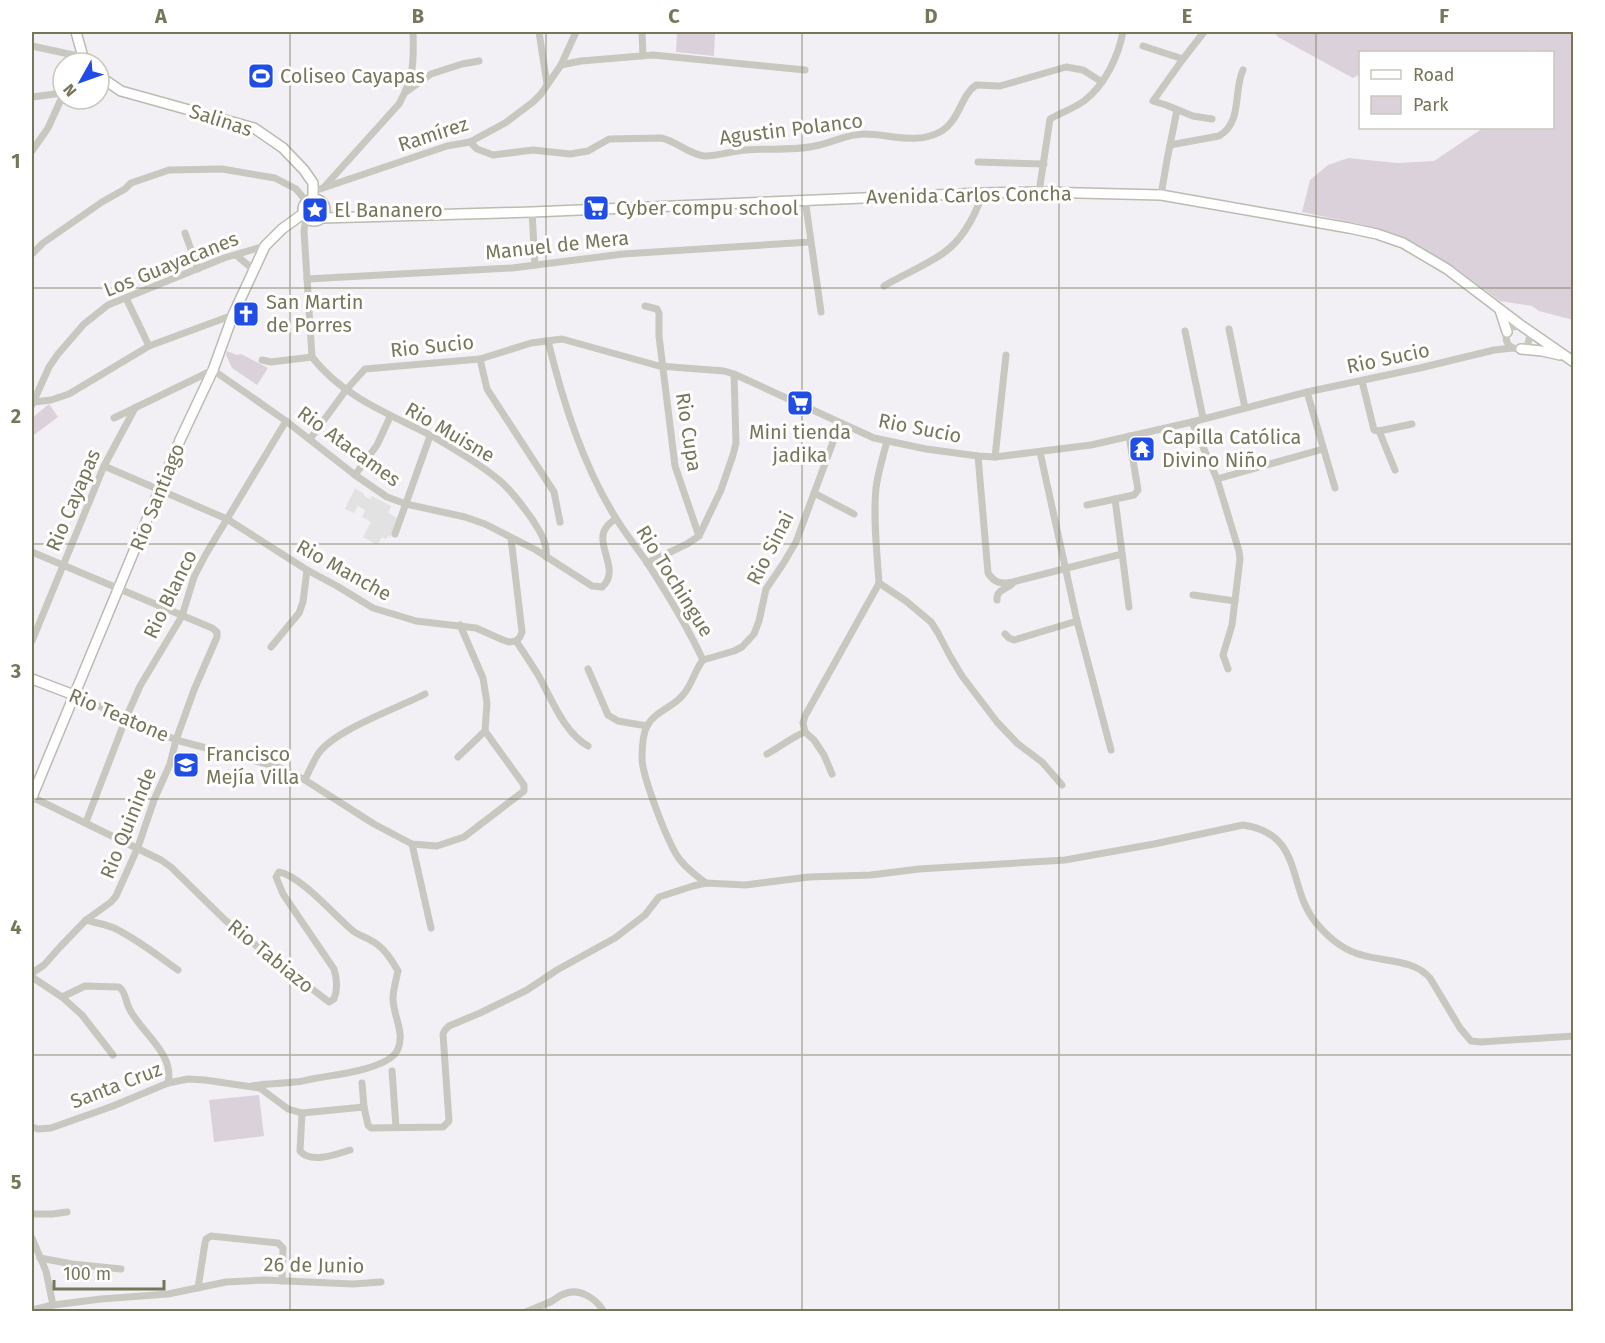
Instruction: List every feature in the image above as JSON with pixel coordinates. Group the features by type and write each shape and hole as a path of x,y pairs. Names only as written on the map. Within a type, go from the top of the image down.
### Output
{"street":[{"path":"76,32 79,51"},
{"path":"262,360 271,362 312,357 304,205 399,104 406,92 412,73 413,32"},
{"path":"539,32 547,84"},
{"name":"Ramírez","path":"314,195 447,146 470,142 505,123 533,102 561,65 576,32"},
{"path":"642,32 643,56"},
{"path":"1039,192 1050,119 1083,102 1102,82 1114,60 1123,32"},
{"path":"1204,32 1153,100 1155,103 1193,116 1212,118"},
{"path":"32,46 51,52"},
{"path":"1143,46 1182,59"},
{"path":"561,65 643,56 685,57 805,70"},
{"path":"406,92 432,74 479,61"},
{"name":"Agustin Polanco","path":"470,142 477,149 493,155 533,150 570,154 588,151 609,139 661,138 698,156 705,156 748,150 813,147 857,135 927,138 950,124 961,109 969,91 976,85 1000,86 1066,67 1083,70 1102,82"},
{"path":"1170,145 1220,136 1225,133 1235,115 1242,70"},
{"name":"Salinas","path":"111,84 121,91 254,128 283,148 311,179 314,195"},
{"path":"32,97 51,95"},
{"path":"1161,195 1177,110"},
{"path":"32,151 48,128 56,111"},
{"path":"978,162 1044,164"},
{"path":"32,254 42,243 131,183 169,170 222,169 275,178 299,191 314,195 324,206 325,213 315,221 305,215"},
{"path":"884,286 942,254 955,243 978,208 983,193"},
{"name":"Avenida Carlos Concha","path":"321,218 532,212 983,193 1161,195 1377,234 1403,243 1447,269 1570,360"},
{"path":"805,199 821,312"},
{"path":"532,212 536,265"},
{"name":"Rio Santiago","path":"32,797 180,440 213,370 233,315 265,246 282,229 305,215"},
{"path":"185,233 198,268"},
{"name":"Manuel de Mera","path":"307,279 501,268 623,254 810,242"},
{"name":"Los Guayacanes","path":"33,404 49,367 84,324 108,305 198,268 265,246"},
{"path":"236,255 254,270"},
{"path":"126,298 149,346"},
{"name":"Rio Cupa","path":"645,306 657,309 659,313 659,336 675,466 699,536"},
{"path":"1500,310 1507,342 1517,348 1542,351 1570,360"},
{"path":"33,404 69,394 149,346 233,315"},
{"path":"1494,350 1511,327 1523,326 1528,331 1530,339 1525,347 1517,348"},
{"path":"1229,329 1245,408"},
{"path":"1185,331 1203,418"},
{"name":"Rio Sucio","path":"309,439 365,369 480,359 531,343 562,339 663,366 735,374 874,438 995,457 1091,445 1307,392 1420,369 1494,350 1517,348"},
{"name":"Rio Tochingue","path":"548,341 567,409 589,465 616,519 647,563 703,660 681,698 659,712 647,726"},
{"path":"995,457 1006,355"},
{"name":"Rio Muisne","path":"312,357 322,371 364,402 459,452 500,481 536,525 546,544 546,557"},
{"path":"480,359 487,389 554,492 560,522"},
{"path":"114,418 213,370"},
{"name":"Rio Atacames","path":"213,370 286,421 387,497 485,524 546,557 587,585 602,587 608,579 602,541 603,533 606,526 616,519"},
{"path":"647,563 699,536 721,489 734,455 735,374"},
{"path":"1362,381 1373,429 1379,431 1412,424"},
{"path":"1307,392 1335,488"},
{"name":"Rio Cayapas","path":"32,641 104,466 135,408"},
{"path":"355,475 377,445 390,417"},
{"name":"Rio Blanco","path":"86,822 140,686 182,616 194,577 286,421"},
{"path":"1192,422 1217,479 1239,551 1232,625 1223,656 1228,669"},
{"name":"Rio Sinai","path":"703,660 742,647 754,634 766,589 796,542 840,423"},
{"path":"1379,431 1395,470"},
{"path":"395,534 430,436"},
{"path":"1087,505 1134,495 1138,490 1129,436"},
{"path":"832,774 824,755 814,740 805,732 803,723 879,583 876,488 887,441"},
{"path":"1217,479 1323,449"},
{"path":"1040,452 1077,621 1111,750"},
{"path":"978,456 988,573 993,580 999,583 1013,582 1122,554"},
{"name":"Rio Manche","path":"104,466 227,519 307,570 373,608 416,621 476,628 503,640 516,641"},
{"path":"814,493 854,514"},
{"path":"1115,499 1129,607"},
{"path":"511,538 521,626 520,637 516,641 536,670 564,723 580,742 588,746"},
{"path":"32,552 182,616"},
{"path":"271,647 299,613 303,602 307,570"},
{"path":"997,600 996,596 999,592 1013,582"},
{"path":"879,583 906,601 931,622 962,676 997,722 1018,744 1042,762 1062,785"},
{"path":"1193,595 1235,601"},
{"name":"Rio Quininde","path":"32,975 86,920 116,896 138,847 154,800 170,764 194,690 217,637 217,632 212,628 182,616"},
{"path":"1005,634 1014,640 1077,621"},
{"path":"458,757 485,731 488,703 483,678 460,625"},
{"path":"588,669 608,716 618,721 647,726 642,759 659,814 677,856 706,883"},
{"name":"Rio Teatone","path":"32,679 176,740 278,767 305,780 374,824 412,844 437,846 464,837 524,792 524,785 485,731"},
{"path":"305,780 318,753 333,740 425,694"},
{"path":"767,754 805,732"},
{"name":"Rio Tabiazo","path":"32,797 138,847 171,867 225,920 329,1002 334,999 336,993 337,979 334,969 283,894 276,877 279,872 291,877 309,891 355,932 377,944 394,964 398,971 393,1000 399,1023 398,1050 393,1056 381,1064 333,1077 250,1086"},
{"path":"362,1083 364,1107 368,1125 371,1128 442,1127 449,1121 443,1034 448,1026 527,990 557,970 609,942 645,915 659,897 706,883 745,885 809,877 870,875 919,869 1065,860 1243,825 1256,826 1279,840 1287,853 1307,909 1332,939 1350,951 1361,955 1413,966 1425,972 1460,1028 1471,1041 1574,1036"},
{"path":"412,844 431,928"},
{"path":"86,920 112,927 125,934 178,970"},
{"path":"32,975 82,1015 113,1055"},
{"path":"62,997 85,986 123,989 129,1008 162,1055 168,1068 168,1083"},
{"path":"392,1071 396,1127"},
{"name":"Santa Cruz","path":"32,1127 51,1128 168,1083 188,1079 250,1086"},
{"path":"250,1086 262,1089 288,1108 302,1113 364,1107"},
{"path":"302,1113 300,1151 303,1155 318,1157 350,1150"},
{"path":"32,1214 67,1212"},
{"path":"198,1288 206,1239 211,1236 278,1243 283,1248 282,1281"},
{"path":"32,1238 48,1279 53,1305"},
{"path":"40,1258 121,1269"},
{"name":"26 de Junio","path":"32,1310 101,1299 168,1294 226,1282 264,1280 353,1284 381,1282"},
{"path":"526,1311 551,1302 565,1293 573,1292 597,1301 604,1311"}],"shaded area":[{"path":"355,488 370,499 372,496 391,506 388,513 399,519 390,537 386,539 382,537 377,545 363,537 371,522 362,517 365,510 358,506 354,513 345,509"}],"green space":[{"path":"677,32 715,32 714,56 676,52"},
{"path":"1274,32 1573,32 1573,320 1539,311 1532,306 1500,301 1450,264 1407,240 1364,225 1302,212 1310,180 1328,165 1348,158 1397,163 1434,161 1482,129 1554,129 1554,51 1359,51 1359,75 1353,78 1278,37"},
{"path":"227,351 237,355 241,354 268,368 257,385 232,368 226,355"},
{"path":"49,404 58,417 34,435 32,418"},
{"path":"259,1095 264,1136 214,1142 209,1100"}],"place":[{"name":"Coliseo Cayapas","path":"261,76"},
{"name":"Cyber compu school","path":"596,208"},
{"name":"El Bananero","path":"315,210"},
{"name":"San Martin de Porres","path":"246,314"},
{"name":"Mini tienda jadika","path":"800,403"},
{"name":"Capilla Católica Divino Niño","path":"1142,449"},
{"name":"Francisco Mejía Villa","path":"186,765"}]}
